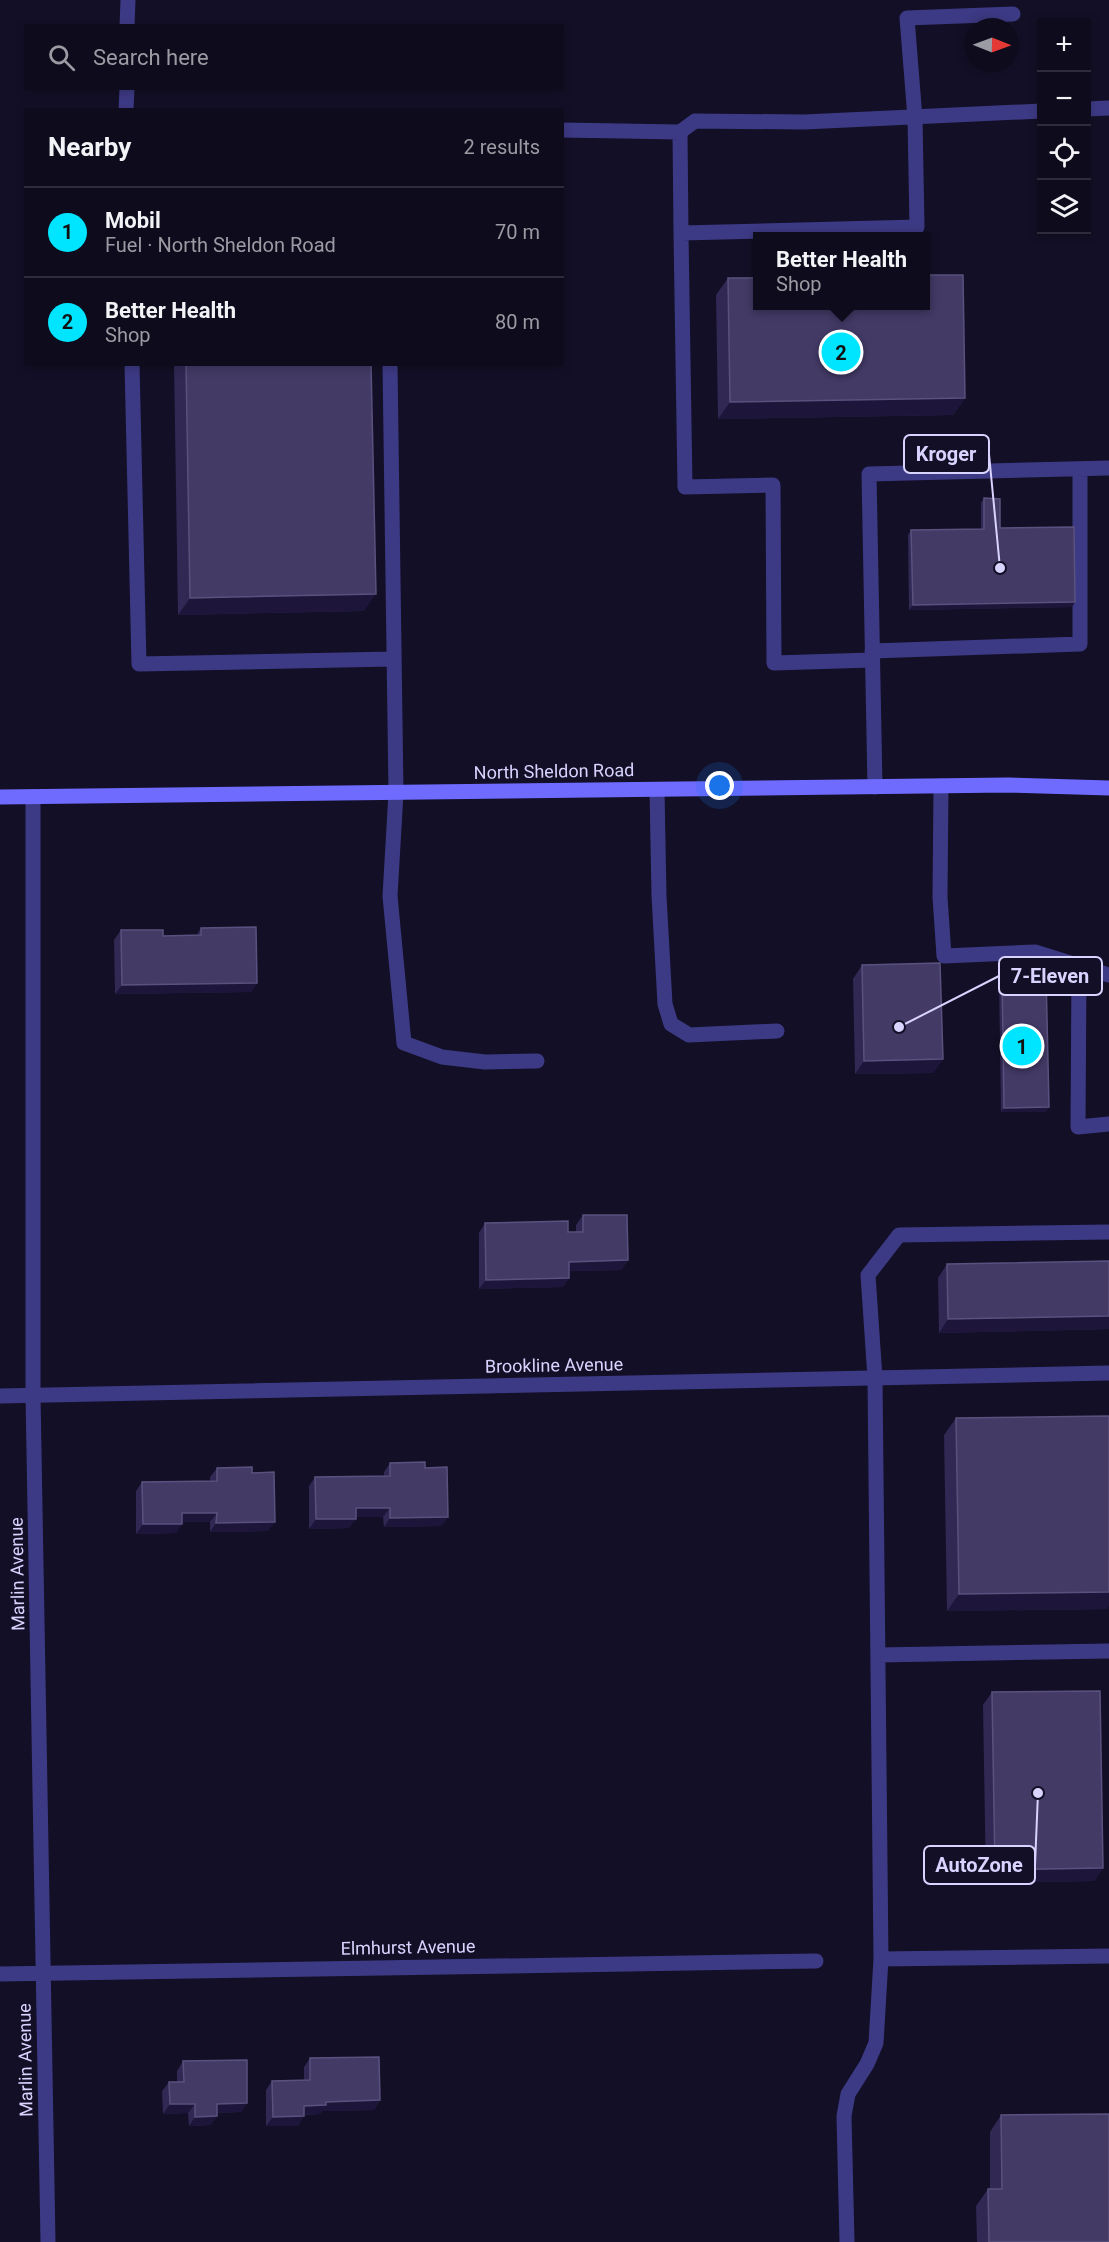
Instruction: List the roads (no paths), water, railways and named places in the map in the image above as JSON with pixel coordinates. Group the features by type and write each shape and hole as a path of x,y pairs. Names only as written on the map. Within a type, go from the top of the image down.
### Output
{"main road":[{"name":"North Sheldon Road","path":"0,797 941,786 1109,788"}],"street":[{"path":"128,0 128,24"},
{"path":"681,233 916,227 915,118 907,18 1012,14"},
{"path":"126,108 127,90"},
{"path":"1091,109 1109,108"},
{"path":"564,130 680,132 695,121 804,122 1037,111"},
{"path":"680,132 685,487 773,485 774,663 1080,644 1080,469"},
{"path":"132,366 139,664 393,659"},
{"path":"390,366 396,793 390,896 404,1042 442,1057 485,1062 537,1061"},
{"path":"875,787 869,474 1109,468"},
{"path":"941,786 940,897 944,956 1035,952 1109,975"},
{"path":"657,790 659,896 665,1004 671,1024 689,1035 777,1031"},
{"name":"Marlin Avenue","path":"33,797 33,1395 48,2242"},
{"path":"1079,966 1078,1127 1109,1124"},
{"path":"847,2242 844,2116 848,2094 867,2064 876,2043 881,1959 875,1378 867,1275 899,1235 1109,1232"},
{"name":"Brookline Avenue","path":"0,1396 1109,1373"},
{"path":"878,1654 1109,1652"},
{"path":"881,1959 1109,1956"},
{"name":"Elmhurst Avenue","path":"0,1974 816,1960"}],"place":[{"name":"Better Health","path":"841,352"},
{"name":"Kroger","path":"1000,568"},
{"name":"7-Eleven","path":"899,1027"},
{"name":"Mobil","path":"1022,1046"},
{"name":"AutoZone","path":"1038,1793"}]}
